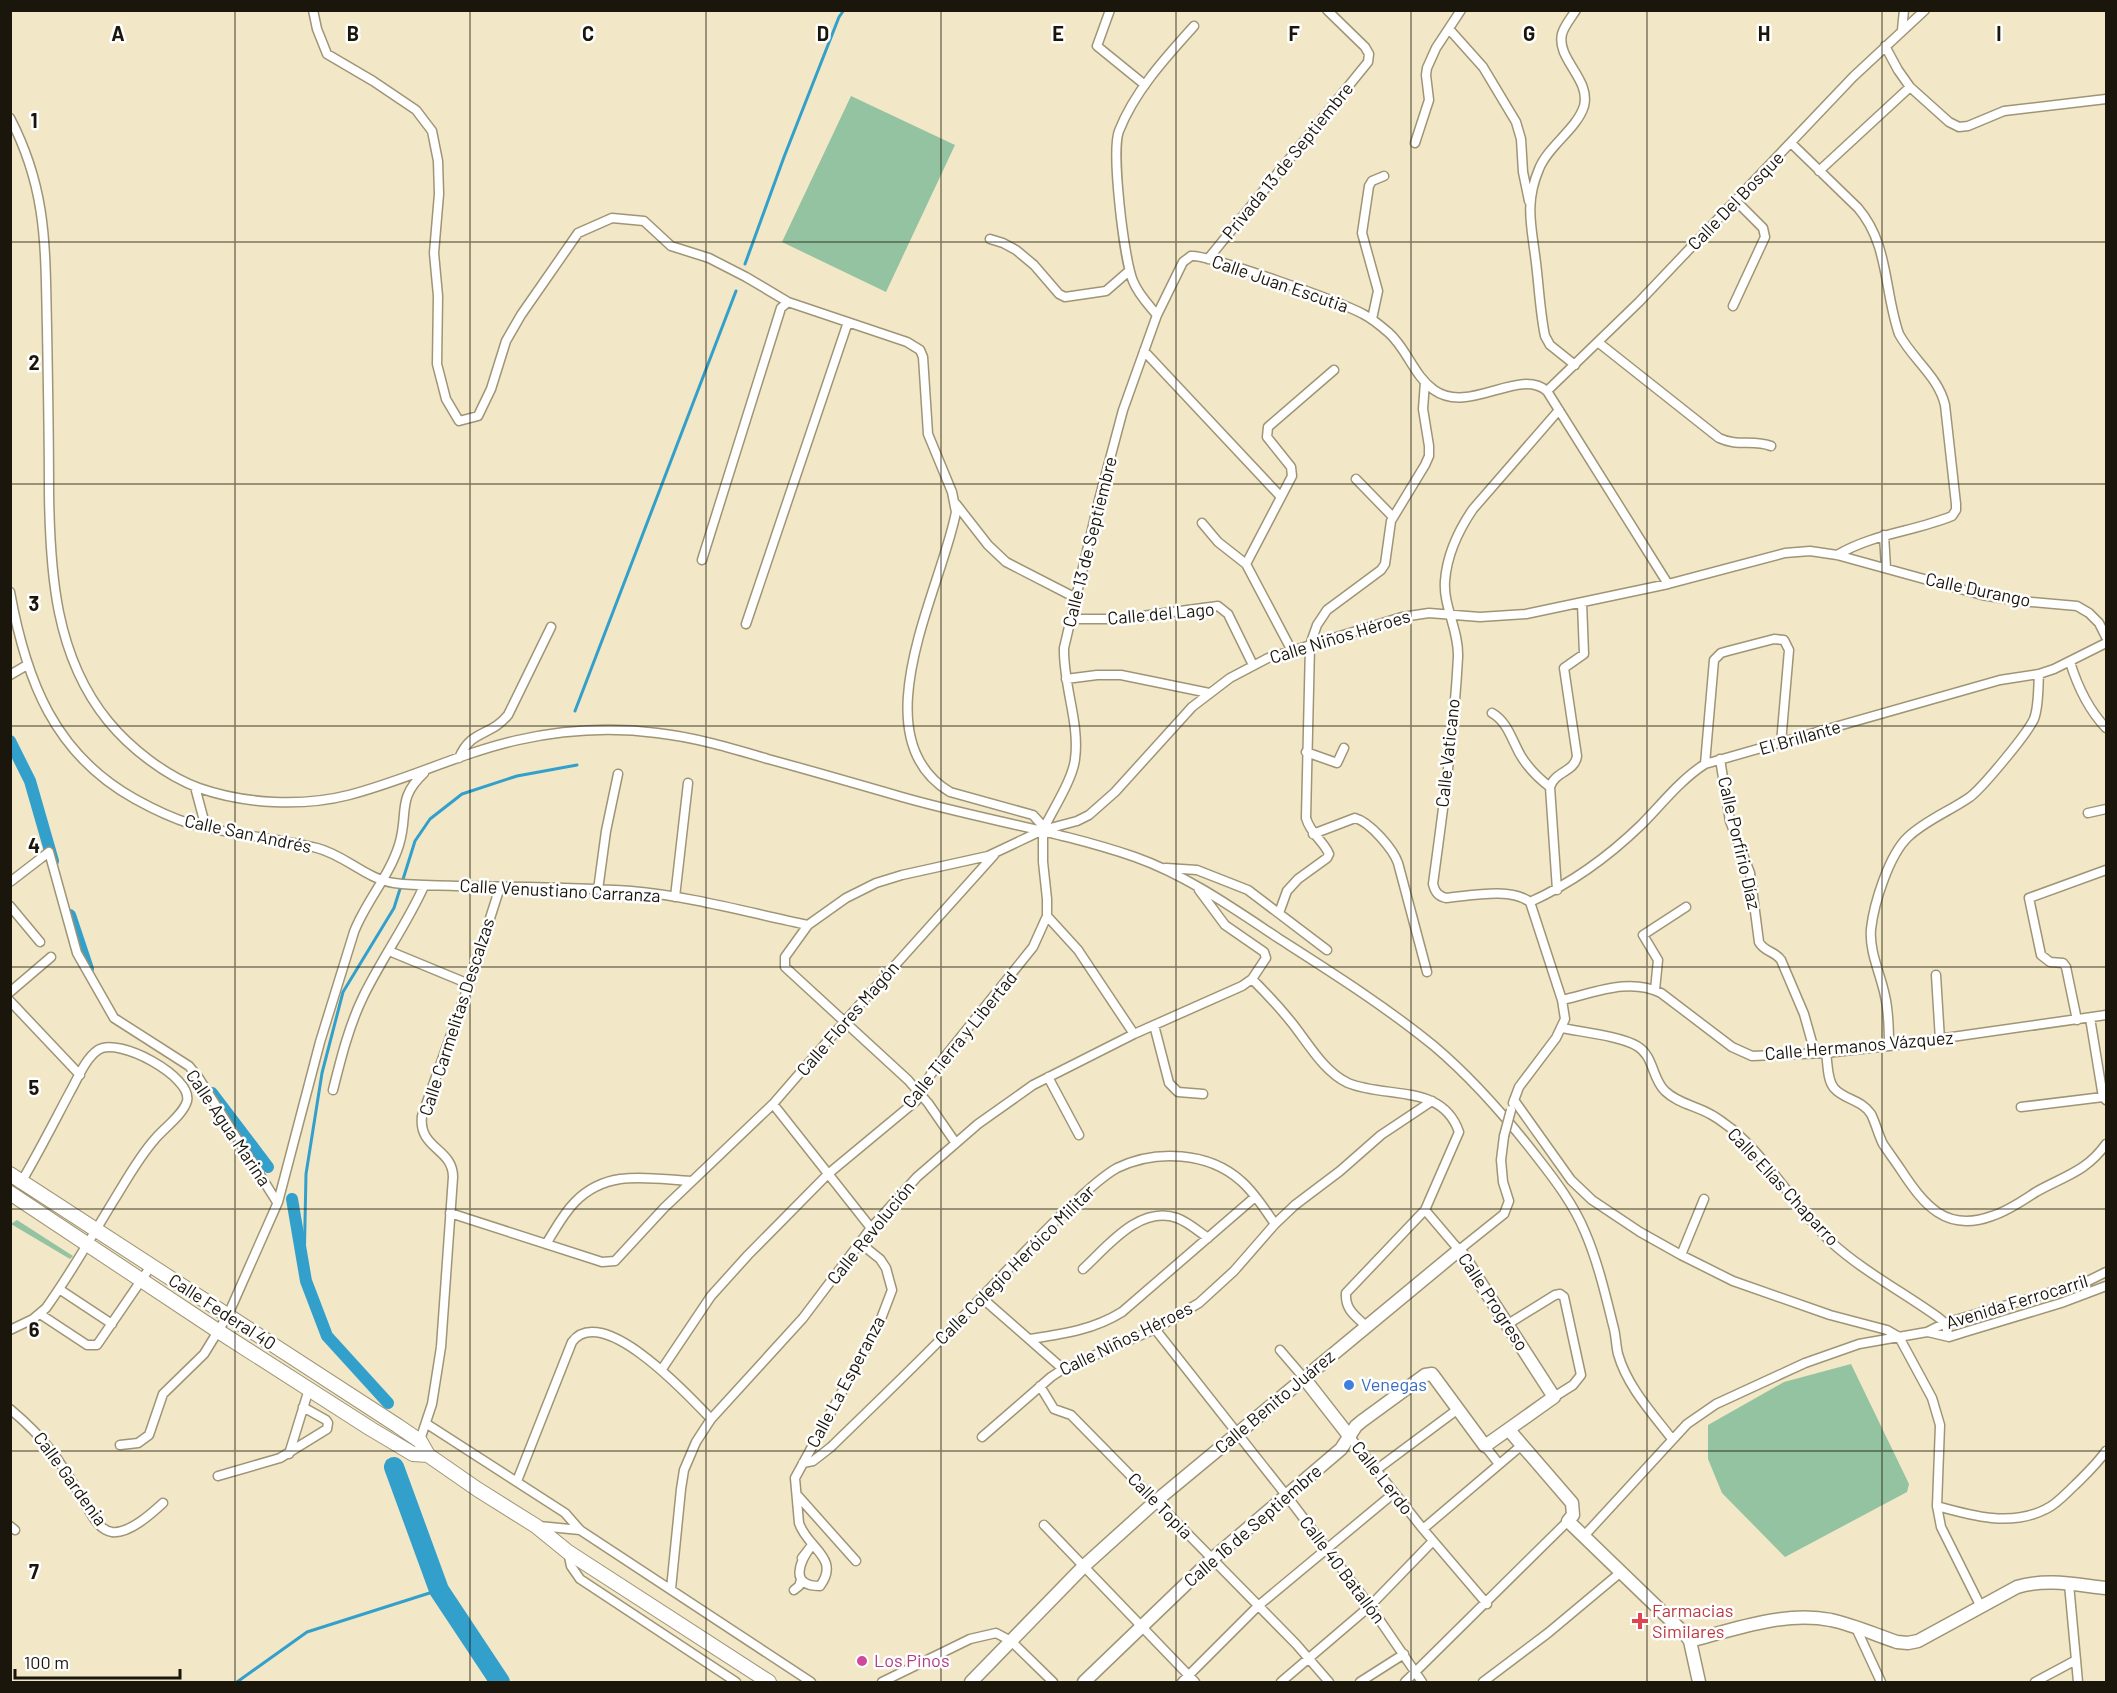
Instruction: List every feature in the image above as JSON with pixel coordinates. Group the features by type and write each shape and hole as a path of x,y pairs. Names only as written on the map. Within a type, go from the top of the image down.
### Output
{"main road":[{"name":"Calle Federal 40","path":"16,1177 420,1441 428,1455 477,1490 536,1526 568,1552 769,1683"},
{"name":"Calle Federal 40","path":"12,1194 309,1389 413,1454 428,1455"}],"street":[{"path":"313,10 317,29 327,54 416,110 432,130 438,161 439,194 434,253 438,296 437,364 446,399 459,421 478,416 491,389 506,341 521,315 578,233 612,218 645,221 671,246 709,258 788,302 907,342 920,350 925,364 928,434 955,502 988,545 1006,562 1076,598"},
{"path":"1110,10 1097,46 1145,85"},
{"name":"Privada 13 de Septiembre","path":"1208,259 1368,62 1369,54 1365,47 1327,10"},
{"path":"1415,143 1429,100 1425,75 1427,68 1436,48 1461,10"},
{"path":"1529,205 1539,168 1584,107 1583,87 1564,53 1562,43 1562,34 1576,10"},
{"path":"1902,30 1904,10"},
{"name":"Calle Del Bosque","path":"1547,391 1599,343 1791,142 1885,46 1925,10"},
{"path":"1157,315 1141,296 1129,272 1121,220 1117,139 1124,120 1145,85 1163,60 1194,26"},
{"path":"1449,29 1483,67 1515,122 1521,140 1523,172 1545,336 1550,345 1575,365"},
{"path":"1885,46 1910,87 1949,122 1959,127 1968,126 2004,111 2106,99"},
{"path":"1819,171 1910,87"},
{"path":"10,118 24,145 32,169 40,197 44,226 51,566 59,616 67,644 92,698 111,725 150,759 195,786 226,795 258,800 310,801 348,795 520,740 598,730 655,732 718,745 924,803 1043,830 1163,868 1277,937 1397,1017 1439,1050 1479,1088 1519,1134 1559,1186 1585,1230 1603,1285 1619,1356 1636,1390 1672,1439"},
{"path":"1791,142 1858,208 1873,228 1899,334 1904,344 1936,381 1945,405 1956,510 1952,516 1884,534 1837,555"},
{"name":"Calle Juan Escutia","path":"1372,319 1378,291 1362,233 1369,186 1372,181 1384,176"},
{"path":"1733,306 1765,237 1763,228 1736,201"},
{"path":"990,239 1016,250 1034,265 1059,294 1065,297 1106,291 1129,272"},
{"name":"Calle Juan Escutia","path":"1186,260 1196,256 1208,259 1349,307 1372,319 1392,335 1425,382 1434,391 1445,396 1470,397 1523,384 1541,386 1547,391"},
{"name":"Calle 13 de Septiembre","path":"1043,830 1076,760 1064,648 1117,432 1157,315 1186,260"},
{"path":"702,560 782,305 788,302"},
{"path":"746,624 849,322"},
{"path":"1599,343 1719,438 1737,444 1754,443 1771,446"},
{"path":"1144,351 1281,497"},
{"path":"1246,564 1292,476 1291,467 1268,436 1268,427 1334,370"},
{"path":"1279,913 1287,891 1298,879 1329,856 1326,848 1313,834 1306,818 1310,645 1317,625 1327,610 1381,570 1385,564 1393,518 1429,456 1423,409 1425,382"},
{"path":"1547,391 1668,584"},
{"name":"Calle Vaticano","path":"1530,902 1517,895 1446,898 1435,892 1433,884 1449,762 1458,655 1457,638 1445,592 1445,580 1456,536 1467,517 1559,410"},
{"path":"1356,479 1393,518"},
{"path":"955,502 955,521 912,664 908,720 911,743 932,778 950,792 1033,815 1041,824 1047,916 1078,950 1134,1035"},
{"path":"1202,523 1218,542 1246,564 1292,651"},
{"path":"1884,534 1886,568"},
{"name":"Calle Niños Héroes","path":"1043,830 1077,821 1101,806 1179,720 1209,693 1253,665 1292,651 1402,617 1429,613 1502,617 1526,614 1668,584 1785,553 1810,551 1837,555"},
{"name":"Calle Durango","path":"1837,555 1982,595 2077,606 2100,623 2106,637"},
{"name":"Calle San Andrés","path":"10,592 27,665 42,703 69,745 99,776 143,804 167,815 207,828 330,852 382,881 412,885"},
{"path":"1557,890 1550,787 1557,775 1574,765 1577,756 1564,668 1584,654 1582,603"},
{"name":"Calle del Lago","path":"1071,619 1119,619 1218,606 1228,614 1253,665"},
{"path":"459,758 468,741 497,726 508,715 551,627"},
{"path":"1705,764 1713,666 1717,656 1774,639 1784,640 1789,650 1781,743"},
{"name":"El Brillante","path":"1530,902 1557,890 1627,838 1685,779 1705,764 2000,680 2039,674 2070,662 2106,643"},
{"path":"2070,662 2077,684 2089,708 2106,728"},
{"path":"10,675 27,665"},
{"path":"1890,1047 1886,999 1874,952 1871,929 1879,896 1901,846 1916,831 1971,796 1982,786 2027,729 2034,719 2039,674"},
{"path":"1066,679 1121,675 1209,693"},
{"path":"1492,713 1509,730 1520,755 1535,776 1550,787"},
{"path":"1306,752 1337,763 1344,748"},
{"name":"Calle Porfirio Díaz","path":"1720,759 1730,821 1750,873 1759,942 1762,948 1778,955 1781,960 1804,1014 1815,1053"},
{"path":"120,1445 138,1443 149,1435 163,1394 204,1354 228,1315 278,1202 320,1042 354,932 399,845 405,796 426,771"},
{"path":"598,890 606,831 618,774"},
{"path":"675,897 688,783"},
{"path":"195,786 207,828"},
{"path":"2088,813 2106,809"},
{"path":"1313,834 1350,819 1362,820 1392,851 1398,863 1427,972"},
{"path":"956,1142 920,1093 785,967 785,957 808,925 846,898 876,883 998,852 1043,830"},
{"name":"Calle Agua Marina","path":"10,882 49,852 77,953 114,1018 189,1066 278,1202"},
{"name":"Calle Flores Magón","path":"546,1244 602,1262 615,1261 664,1208 773,1104 998,852"},
{"path":"1163,868 1197,870 1248,891 1327,950"},
{"path":"2077,1020 2066,967 2063,963 2050,962 2041,955 2029,898 2106,870"},
{"name":"Calle Venustiano Carranza","path":"412,885 639,892 675,897 808,925"},
{"path":"333,1090 342,1053 357,1012 424,886"},
{"name":"Calle Carmelitas Descalzas","path":"413,1454 426,1425 437,1379 453,1169 447,1157 425,1138 421,1124 422,1116 469,984 500,887"},
{"path":"1197,887 1225,925 1264,952 1266,958 1252,979 1279,1007 1336,1075 1356,1085 1432,1101 1452,1117 1459,1132 1425,1210 1346,1293 1349,1310 1366,1326"},
{"path":"1530,902 1562,1000 1565,1019 1562,1028"},
{"path":"10,906 40,942"},
{"path":"1655,990 1658,960 1643,936 1686,907"},
{"name":"Calle Tierra y Libertad","path":"662,1370 711,1296 748,1255 828,1174 909,1108 931,1074 1022,963 1033,947 1047,916"},
{"path":"389,951 469,984"},
{"path":"10,992 51,957"},
{"path":"1936,975 1940,1040"},
{"name":"Calle Revolución","path":"671,1590 684,1470 696,1442 711,1419 797,1325 871,1228 917,1177 956,1142 1014,1097 1048,1077 1154,1025 1242,986 1252,979"},
{"name":"Calle Hermanos Vázquez","path":"1562,1000 1632,985 1655,990 1743,1054 1752,1056 1826,1053 1890,1047 2106,1015"},
{"path":"10,1001 80,1075"},
{"path":"2021,1107 2105,1098 2090,1018"},
{"path":"1154,1025 1169,1083 1178,1092 1203,1094"},
{"name":"Calle Elías Chaparro","path":"1562,1028 1637,1046 1644,1052 1657,1081 1664,1090 1672,1097 1711,1114 1731,1128 1761,1159 1808,1218 1857,1265 1945,1323"},
{"name":"Calle Benito Juárez","path":"971,1683 1084,1566 1156,1501 1504,1214 1509,1201 1503,1182 1501,1160 1504,1136 1514,1100 1519,1087 1562,1028"},
{"path":"10,1330 40,1314 59,1289 142,1155 182,1109 188,1097 186,1090 173,1075 136,1052 117,1046 106,1046 92,1055 16,1177 12,1194"},
{"path":"1826,1053 1830,1081 1834,1088 1865,1106 1884,1145 1919,1196 1934,1212 1950,1220 1968,1222 1991,1217 2083,1169 2097,1157 2106,1144"},
{"path":"1048,1077 1079,1135"},
{"path":"1514,1100 1571,1180 1592,1200 1640,1232 1681,1256 1734,1281 1830,1315 1887,1330 1899,1337 1932,1398 1938,1418 1940,1435 1937,1506 1941,1527 1981,1607"},
{"name":"Calle Niños Héroes","path":"982,1437 1063,1369 1155,1329 1185,1313 1220,1286 1295,1205 1340,1171 1381,1135 1432,1101"},
{"path":"773,1104 871,1228"},
{"name":"Calle Colegio Heróico Militar","path":"803,1463 813,1461 831,1448 982,1298 1044,1231 1106,1175 1128,1164 1167,1157 1211,1162 1226,1169 1242,1182 1275,1224"},
{"path":"450,1213 546,1244 574,1202 604,1182 621,1177 692,1181"},
{"path":"1030,1339 1082,1331 1110,1320 1133,1304 1255,1197"},
{"path":"1681,1256 1704,1199"},
{"name":"Calle Progreso","path":"1425,1210 1460,1250 1554,1397"},
{"path":"1083,1269 1122,1233 1141,1220 1162,1215 1176,1218 1191,1225 1208,1238"},
{"name":"Calle La Esperanza","path":"812,1545 799,1523 795,1478 879,1324 892,1290 886,1268 880,1259 860,1243"},
{"path":"40,1314 87,1345 97,1345 152,1266"},
{"name":"Avenida Ferrocarril","path":"1584,1536 1672,1439 1687,1424 1716,1404 1805,1363 1859,1344 1927,1332 1945,1323 2088,1281 2106,1272"},
{"name":"Avenida Ferrocarril","path":"1927,1332 1949,1337 2042,1310 2093,1293 2106,1286"},
{"path":"59,1289 112,1324"},
{"path":"1485,1446 1578,1381 1581,1375 1566,1302 1560,1294 1508,1324"},
{"path":"982,1298 1063,1369"},
{"path":"1945,1323 1949,1337"},
{"name":"Calle 40 Batallón","path":"1155,1329 1370,1606 1422,1683"},
{"path":"517,1481 572,1342 576,1336 585,1332 601,1333 620,1341 662,1370 711,1419"},
{"name":"Calle Lerdo","path":"1280,1350 1423,1529 1487,1604"},
{"name":"Calle 16 de Septiembre","path":"1084,1683 1212,1559 1341,1449 1356,1426 1362,1421 1425,1375 1432,1374 1458,1409"},
{"name":"Calle Topia","path":"1040,1386 1054,1409 1071,1415 1309,1658 1329,1683"},
{"path":"289,1454 309,1389"},
{"path":"218,1476 289,1454 328,1426 326,1420 303,1407"},
{"name":"Calle Gardenia","path":"10,1409 40,1435 52,1449 92,1516 105,1530 114,1532 123,1530 152,1513 163,1503"},
{"path":"1376,1470 1458,1409 1499,1464"},
{"path":"426,1425 565,1513 580,1530 811,1683"},
{"path":"1405,1683 1487,1604 1573,1515 1572,1503 1509,1430"},
{"path":"1423,1529 1522,1445"},
{"path":"1937,1506 1989,1518 2008,1518 2036,1513 2056,1502 2088,1472 2106,1451"},
{"path":"1182,1683 1192,1679 1258,1606 1394,1493"},
{"path":"797,1496 856,1561"},
{"path":"1568,1521 1690,1641 1699,1683"},
{"path":"1044,1525 1192,1679"},
{"path":"536,1526 580,1530"},
{"path":"1281,1683 1370,1606 1433,1541"},
{"path":"794,1590 799,1586 801,1580 799,1569 802,1558 812,1545 822,1553 827,1564 827,1577 820,1586 808,1586 801,1580"},
{"path":"568,1552 571,1566 580,1579 736,1683"},
{"path":"1483,1683 1548,1634 1621,1572"},
{"path":"1690,1641 1753,1625 1793,1619 1831,1620 1897,1642 1908,1643 1918,1641 2018,1587 2030,1583 2044,1581 2106,1588"},
{"path":"2068,1584 2078,1683"},
{"path":"1856,1628 1881,1683"},
{"path":"882,1683 980,1635 996,1633 1011,1641 1053,1683"},
{"path":"1360,1683 1404,1654"},
{"path":"2035,1683 2076,1660"}],"green space":[{"path":"851,96 955,145 886,292 782,242"},
{"path":"17,1220 73,1256 70,1259 11,1224"},
{"path":"1851,1364 1909,1484 1907,1492 1785,1557 1722,1493 1708,1459 1708,1425 1784,1382"}],"waterway":[{"path":"745,264 784,157 839,17 844,10"},
{"path":"575,711 736,291"},
{"path":"10,741 30,781 53,861"},
{"path":"304,1270 306,1174 322,1073 343,992 394,908 415,841 430,819 462,794 517,776 577,765"},
{"path":"70,915 88,969"},
{"path":"212,1093 268,1167"},
{"path":"292,1199 306,1281 327,1336 388,1403"},
{"path":"394,1467 439,1590 500,1682"},
{"path":"237,1682 307,1632 439,1590"}],"place":[{"name":"Venegas","path":"1349,1385"},
{"name":"Farmacias Similares","path":"1640,1621"},
{"name":"Los Pinos","path":"862,1661"}]}
